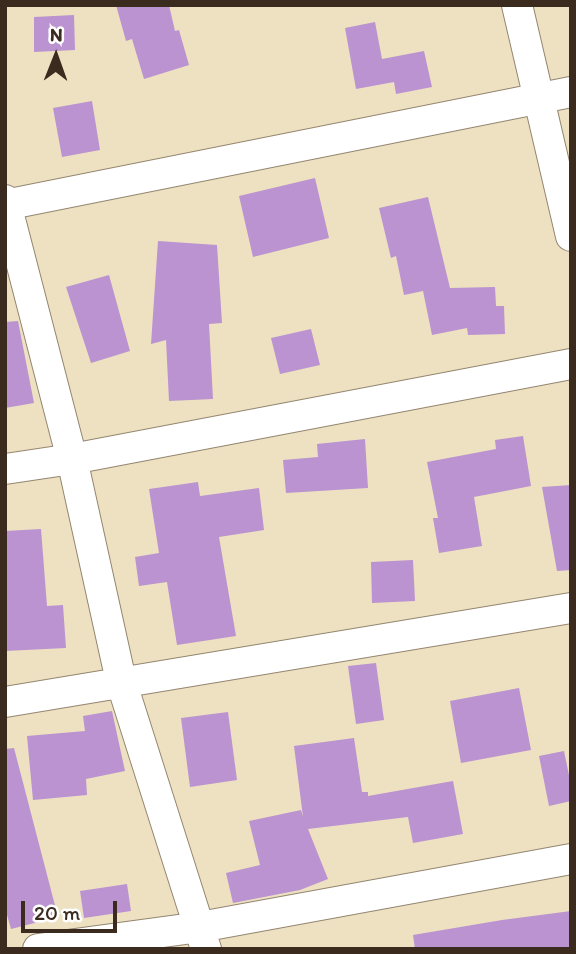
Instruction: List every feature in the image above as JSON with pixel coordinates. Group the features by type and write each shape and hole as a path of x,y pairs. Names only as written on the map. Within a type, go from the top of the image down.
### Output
{"street":[{"path":"517,5 571,236"},
{"path":"203,938 121,681 72,459 6,203 571,92"},
{"path":"5,468 72,459 571,364"},
{"path":"5,702 571,607"},
{"path":"38,949 203,938 571,859"}],"building":[{"path":"116,5 169,5 175,31 179,30 189,65 144,79 132,39 126,41"},
{"path":"74,15 75,50 34,52 34,17"},
{"path":"375,22 382,59 424,51 432,87 396,94 394,82 356,89 345,28"},
{"path":"92,101 100,150 62,157 53,108"},
{"path":"315,178 329,238 253,257 239,196"},
{"path":"428,197 450,288 495,287 496,306 504,306 505,334 468,335 467,328 432,335 423,291 404,295 396,256 391,258 379,208"},
{"path":"158,241 217,245 222,323 209,324 213,399 169,401 166,340 151,344"},
{"path":"109,275 130,351 91,363 66,287"},
{"path":"18,321 34,403 5,408 5,322"},
{"path":"311,329 320,365 280,374 271,338"},
{"path":"523,436 531,486 474,497 482,546 439,553 433,518 438,518 427,462 496,449 495,440"},
{"path":"365,439 368,488 286,493 283,460 318,457 317,444"},
{"path":"198,482 200,496 259,488 264,530 219,537 236,636 177,645 167,582 139,586 135,557 159,553 149,489"},
{"path":"571,485 571,570 557,571 542,487"},
{"path":"41,529 47,606 63,605 66,648 5,651 5,531"},
{"path":"413,560 415,601 372,603 371,562"},
{"path":"376,663 384,720 356,724 348,666"},
{"path":"519,688 531,750 461,763 450,701"},
{"path":"112,711 125,771 86,779 87,795 33,800 27,736 85,731 83,716"},
{"path":"228,712 237,780 190,787 181,718"},
{"path":"354,738 362,792 368,792 368,796 453,781 463,834 413,843 408,817 308,829 328,879 300,890 233,903 226,873 260,865 249,821 301,810 303,817 294,746"},
{"path":"14,748 58,917 11,929 5,908 5,749"},
{"path":"564,751 571,785 571,801 549,806 539,756"},
{"path":"127,884 131,911 84,918 80,891"},
{"path":"571,911 571,949 415,949 413,935"}]}
